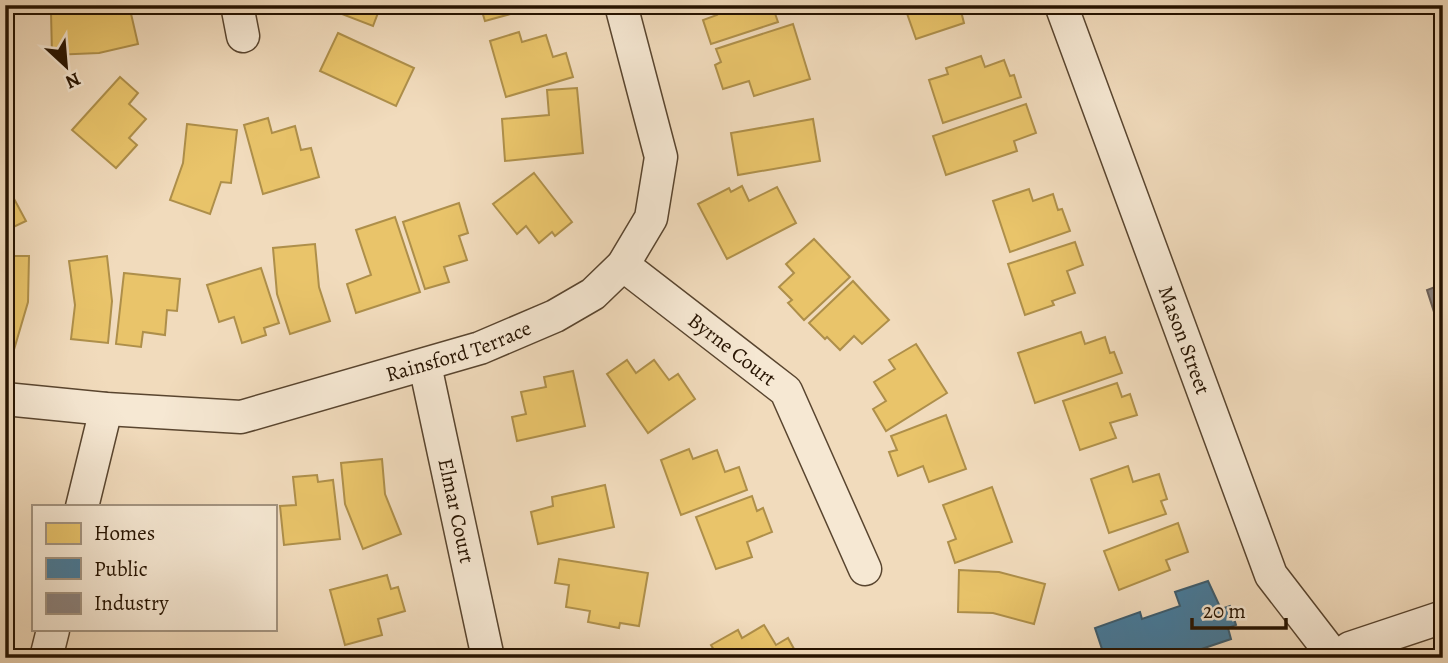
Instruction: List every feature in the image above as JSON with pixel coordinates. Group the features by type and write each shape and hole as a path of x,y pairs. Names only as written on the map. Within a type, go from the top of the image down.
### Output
{"street":[{"path":"237,5 243,36"},
{"name":"Rainsford Terrace","path":"5,399 106,409 241,416 480,348 555,316 593,294 623,265 651,218 661,157 621,5"},
{"name":"Mason Street","path":"1061,5 1271,575 1336,658"},
{"name":"Byrne Court","path":"623,265 786,391 865,569"},
{"name":"Elmar Court","path":"425,365 488,658"},
{"path":"82,505 106,409"},
{"path":"1336,658 1350,648 1443,617"},
{"path":"46,658 52,632"}],"building: Homes":[{"path":"129,5 138,44 99,53 52,55 51,12 99,11"},
{"path":"336,5 381,5 373,26 334,11"},
{"path":"480,5 512,5 514,13 485,21"},
{"path":"714,5 772,5 778,22 711,44 703,20 717,15"},
{"path":"904,5 977,5 961,11 964,23 916,39"},
{"path":"793,24 810,79 754,96 749,81 723,89 715,65 721,62 716,49"},
{"path":"519,32 522,42 546,35 553,57 566,53 573,77 506,97 490,41"},
{"path":"338,33 414,68 396,106 320,71"},
{"path":"981,56 985,67 1004,60 1010,76 1014,75 1021,97 943,123 929,80 948,74 946,68"},
{"path":"120,77 138,93 129,104 146,119 129,138 137,145 116,168 72,130"},
{"path":"577,88 583,153 505,161 502,119 549,115 547,90"},
{"path":"1026,104 1036,133 1014,141 1017,151 946,175 933,136"},
{"path":"268,118 272,133 295,126 301,150 311,148 319,177 263,194 244,125"},
{"path":"813,119 820,161 738,175 731,133"},
{"path":"187,124 237,130 231,183 221,182 210,214 170,200 183,163"},
{"path":"534,173 572,222 555,236 552,232 539,243 526,226 517,234 493,204"},
{"path":"5,182 26,221 5,231"},
{"path":"742,186 749,201 777,187 796,223 727,259 698,204 729,188 731,192"},
{"path":"1029,189 1033,201 1053,194 1058,210 1062,209 1070,231 1010,252 993,201"},
{"path":"459,203 468,233 459,236 467,260 444,267 449,282 425,289 403,222"},
{"path":"395,217 420,292 356,313 347,284 371,275 356,230"},
{"path":"814,239 850,277 804,320 788,303 792,300 779,287 794,273 786,264"},
{"path":"1075,242 1083,265 1067,271 1075,293 1052,301 1054,305 1025,315 1008,264"},
{"path":"315,244 319,287 330,321 290,334 277,294 273,248"},
{"path":"5,256 29,256 28,302 13,353 5,351"},
{"path":"107,256 112,301 108,343 71,339 75,305 69,261"},
{"path":"261,268 279,323 264,328 266,335 242,343 234,317 219,322 207,285"},
{"path":"124,273 180,279 177,311 167,310 165,335 143,332 141,347 116,344"},
{"path":"853,281 889,320 862,344 854,336 840,350 809,323"},
{"path":"1081,332 1085,344 1105,337 1110,353 1114,352 1122,373 1035,403 1018,353"},
{"path":"916,344 947,393 886,431 873,409 886,401 874,382 895,369 889,360"},
{"path":"627,360 636,373 654,360 669,380 678,374 695,399 648,433 607,374"},
{"path":"573,371 585,426 517,441 512,417 526,414 521,392 546,387 544,377"},
{"path":"1117,383 1122,397 1130,394 1137,415 1110,423 1116,438 1080,450 1063,401"},
{"path":"946,415 966,469 929,482 923,466 898,476 889,452 897,450 891,436"},
{"path":"689,449 693,459 717,450 725,472 739,467 747,490 681,515 661,460"},
{"path":"382,459 385,494 401,534 363,549 345,504 341,463"},
{"path":"1128,466 1133,482 1159,474 1167,499 1161,501 1166,514 1109,533 1091,479"},
{"path":"317,475 318,482 333,480 340,539 284,545 280,506 296,505 293,477"},
{"path":"605,485 614,527 538,544 531,512 553,506 552,497"},
{"path":"992,487 1012,542 955,563 948,542 956,539 943,505"},
{"path":"752,496 757,511 763,508 772,532 747,542 752,557 716,569 696,517"},
{"path":"1178,523 1188,552 1166,560 1170,570 1119,590 1104,551"},
{"path":"559,559 648,573 639,626 620,623 619,628 588,622 590,611 566,607 569,585 555,583"},
{"path":"959,570 999,572 1045,584 1034,624 993,613 958,612"},
{"path":"387,575 391,589 398,587 405,611 378,619 382,635 345,645 330,590"},
{"path":"764,625 776,645 788,638 799,658 719,658 711,645 738,630 742,638"}],"building: Public":[{"path":"1208,581 1221,609 1230,606 1236,625 1228,628 1231,639 1175,658 1105,658 1095,628 1140,612 1142,619 1180,606 1175,592"}],"building: Industry":[{"path":"1443,284 1443,340 1427,290"}]}
